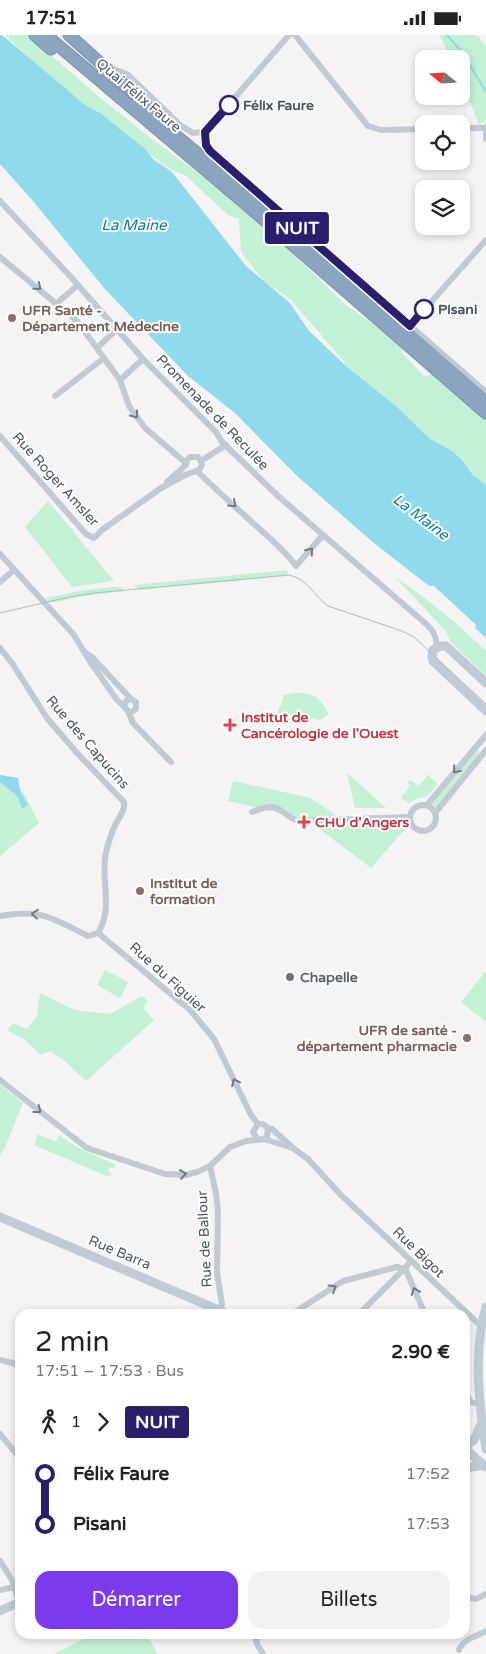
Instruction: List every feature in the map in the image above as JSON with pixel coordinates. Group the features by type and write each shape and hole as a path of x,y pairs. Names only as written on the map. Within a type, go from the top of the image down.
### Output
{"highway":[{"path":"35,35 142,124 161,133"},
{"name":"Quai Félix Faure","path":"46,35 248,206 486,413"},
{"name":"Quai Félix Faure","path":"58,35 97,70 321,257 486,401"},
{"path":"69,35 159,115 174,133"},
{"path":"76,35 123,79 126,87"}],"main road":[{"path":"486,683 446,646 440,646 435,649 432,654 433,661 486,711"},
{"name":"Rue Barra","path":"0,1217 217,1309"},
{"path":"486,1307 481,1326 479,1360 482,1422 486,1449"},
{"path":"470,1444 474,1440 482,1422"},
{"path":"470,1452 486,1465"},
{"path":"486,1454 486,1465"},
{"path":"470,1467 486,1465"},
{"path":"0,1611 15,1604"}],"street":[{"path":"289,35 205,132 206,145 210,151 486,391"},
{"path":"295,35 368,126 381,130 415,129"},
{"name":"Quai Félix Faure","path":"113,69 127,74 180,125 193,133 205,132"},
{"path":"470,128 486,127 486,139"},
{"name":"Promenade de Reculée","path":"0,201 143,359 216,432 226,445 278,496 425,623 436,637 435,649"},
{"path":"410,326 486,240"},
{"path":"0,257 77,321 120,380 129,406 145,429 186,464 189,470 195,471 272,539 296,566 323,535"},
{"path":"57,303 78,285"},
{"path":"97,348 117,329"},
{"path":"55,396 104,358"},
{"path":"120,380 143,359"},
{"name":"Rue Roger Amsler","path":"0,436 86,534 94,538 102,530 161,488"},
{"path":"201,461 226,445"},
{"path":"198,457 202,465 195,471 161,488 186,464 188,458 198,457"},
{"path":"0,553 74,635 117,700 129,709"},
{"path":"0,582 14,570"},
{"name":"Promenade de Reculée","path":"425,623 434,628 446,646"},
{"name":"Rue des Capucins","path":"0,648 12,663 47,718 77,753 124,801 124,809 113,830 106,855 106,903 103,921 98,933"},
{"path":"85,652 137,704 129,709"},
{"path":"131,699 126,701 133,723 171,762"},
{"path":"486,735 427,805 417,806 412,811 410,817 414,827 420,830 426,830 431,827 435,822 435,813 486,750"},
{"path":"427,805 435,813"},
{"path":"252,812 275,807 281,809 290,818 298,821 410,817"},
{"path":"0,917 28,913 49,916 88,936 98,933"},
{"name":"Rue du Figuier","path":"98,933 191,1011 214,1039 248,1109 258,1125"},
{"path":"0,1080 87,1148 173,1176 186,1175 210,1166 230,1147 246,1141 261,1139 268,1135 268,1128"},
{"path":"263,1124 272,1129 293,1148 261,1139 253,1131 258,1125 263,1124"},
{"name":"Rue Bigot","path":"293,1148 313,1164 341,1195 463,1309"},
{"name":"Rue de Ballour","path":"210,1166 218,1211 217,1273 223,1309"},
{"path":"364,1309 411,1261"},
{"path":"300,1309 343,1281 397,1267 404,1268"},
{"path":"404,1268 423,1309"},
{"name":"Rue Bigot","path":"470,1316 481,1326"},
{"path":"0,1360 15,1364"},
{"path":"470,1400 481,1405"},
{"path":"0,1434 15,1452"},
{"path":"0,1561 12,1580 14,1587 0,1590"},
{"path":"470,1598 476,1599 486,1593"},
{"path":"458,1650 465,1642 486,1631"},
{"path":"256,1639 263,1654"}],"green space":[{"path":"5,35 28,35 97,95 198,173 284,245 346,305 404,346 401,352 425,377 433,373 486,419 486,485 472,474 462,460 452,451 429,438 396,406 346,366 290,299 264,281 241,252 239,219 228,215 186,176 168,168 62,89"},
{"path":"440,35 476,35 486,46 486,120 479,125 470,102 470,50 446,50"},
{"path":"48,501 114,581 72,587 25,527"},
{"path":"288,570 287,576 139,590 134,585"},
{"path":"395,577 442,612 486,651 486,676 450,641 446,631"},
{"path":"120,587 125,591 84,596 50,603 46,598 79,591"},
{"path":"296,693 313,695 329,714 320,720 293,715 291,722 275,720 284,695"},
{"path":"476,750 479,751 479,755 437,805 434,806 432,804"},
{"path":"347,773 386,808 355,808"},
{"path":"0,775 7,777 19,787 39,823 0,856"},
{"path":"428,775 438,784 426,797 418,798 409,803 401,798 410,786 407,783 410,780 419,786"},
{"path":"233,781 311,798 349,825 401,824 405,829 371,868 306,819 228,801"},
{"path":"105,970 128,982 120,998 97,985"},
{"path":"486,971 486,1022 461,1002"},
{"path":"40,993 70,1008 110,1014 142,996 148,1001 143,1008 154,1020 86,1081 64,1060 50,1051 41,1055 24,1039 7,1030 13,1023 27,1029 37,1016"},
{"path":"0,1085 23,1103 0,1156"},
{"path":"38,1134 56,1142 59,1135 77,1147 116,1165 114,1169 110,1167 108,1171 112,1173 109,1177 34,1145"},
{"path":"84,1639 149,1639 158,1654 54,1654"}],"water":[{"name":"La Maine","path":"0,35 85,105 100,113 145,149 153,159 172,172 246,266 290,303 309,331 346,366 396,406 429,438 452,451 462,460 472,474 486,485 486,638 475,628 476,625 434,586 429,586 374,543 297,476 235,413 188,376 104,288 33,201 0,164"},
{"path":"0,775 18,778 20,791 28,805 22,809 18,797 0,782"}],"waterway":[{"path":"447,35 462,52 486,92"}],"tram line":[{"path":"0,613 94,593 289,575 301,580 328,606 402,631 414,637 486,704"}],"bus line":[{"name":"NUIT","path":"229,105 205,132 206,145 210,151 410,326 424,309"}],"place":[{"name":"Félix Faure","path":"229,105"},
{"name":"Pisani","path":"424,309"},
{"name":"UFR Santé - Département Médecine","path":"12,318"},
{"name":"Institut de Cancérologie de l'Ouest","path":"230,725"},
{"name":"CHU d'Angers","path":"304,822"},
{"name":"Institut de formation","path":"140,891"},
{"name":"Chapelle","path":"290,977"},
{"name":"UFR de santé - département pharmacie","path":"467,1038"}]}
